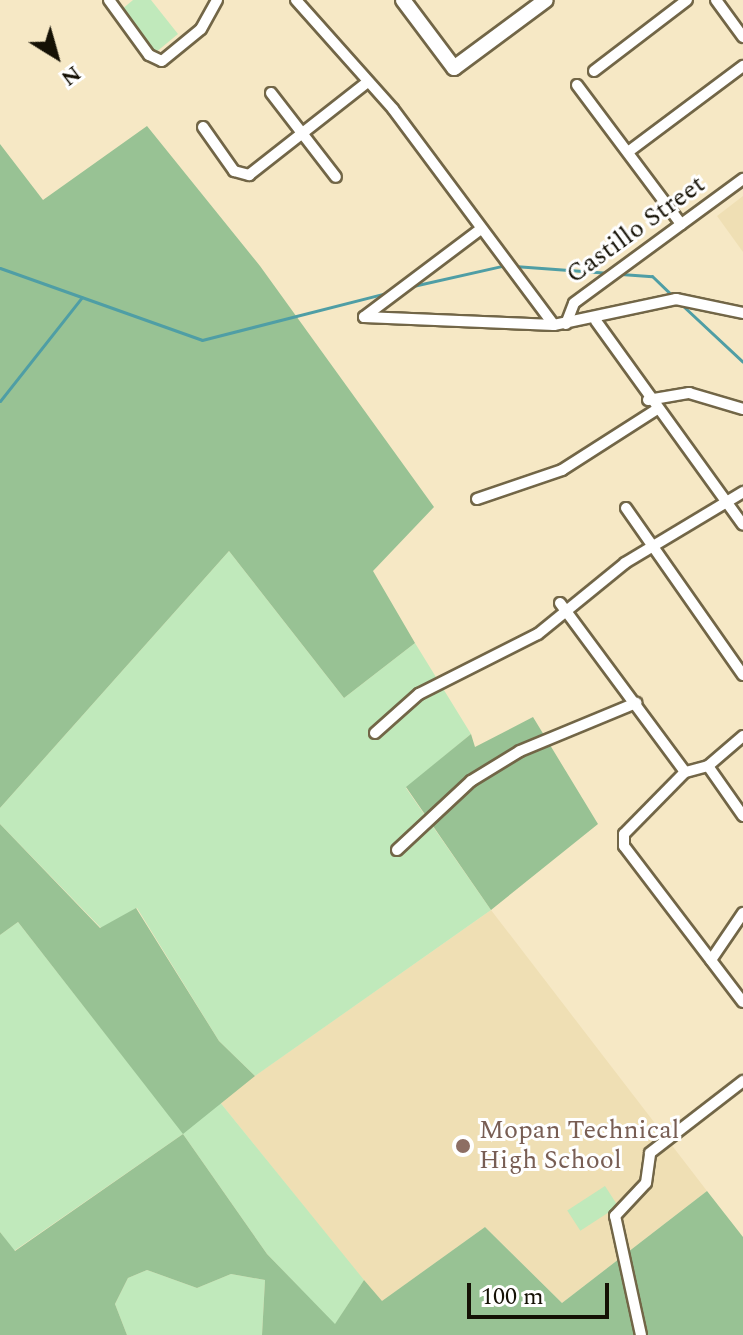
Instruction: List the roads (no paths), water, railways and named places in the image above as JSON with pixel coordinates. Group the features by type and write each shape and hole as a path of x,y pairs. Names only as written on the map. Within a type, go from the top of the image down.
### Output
{"street":[{"path":"109,0 149,55 162,61 201,29 217,0"},
{"path":"296,0 365,84 393,109 478,231 554,325"},
{"path":"403,0 454,68 546,0"},
{"path":"594,71 687,0"},
{"path":"716,0 743,37"},
{"path":"628,152 743,66"},
{"path":"203,127 234,171 245,176 365,84"},
{"path":"577,85 681,224"},
{"path":"271,93 336,177"},
{"name":"Castillo Street","path":"566,324 574,303 743,179"},
{"path":"478,231 364,317 554,325 596,321 676,299 743,313"},
{"path":"596,321 648,400 743,525"},
{"path":"648,400 689,393 743,409"},
{"path":"477,499 562,470 656,410"},
{"path":"375,733 419,694 569,613 653,547 724,500 743,492"},
{"path":"626,508 743,675"},
{"path":"560,603 685,772"},
{"path":"397,850 471,781 520,751 636,703"},
{"path":"743,736 708,766 685,772 624,834 624,846 743,1002"},
{"path":"708,766 743,816"},
{"path":"711,960 743,913"},
{"path":"641,1335 615,1216 646,1183 650,1153 743,1081"}],"waterway":[{"path":"413,286 506,265"},
{"path":"514,266 610,273"},
{"path":"0,268 202,340 390,292"},
{"path":"621,274 652,276 674,297"},
{"path":"0,401 82,297"},
{"path":"682,305 743,362"}],"place":[{"name":"Mopan Technical High School","path":"463,1146"}]}
